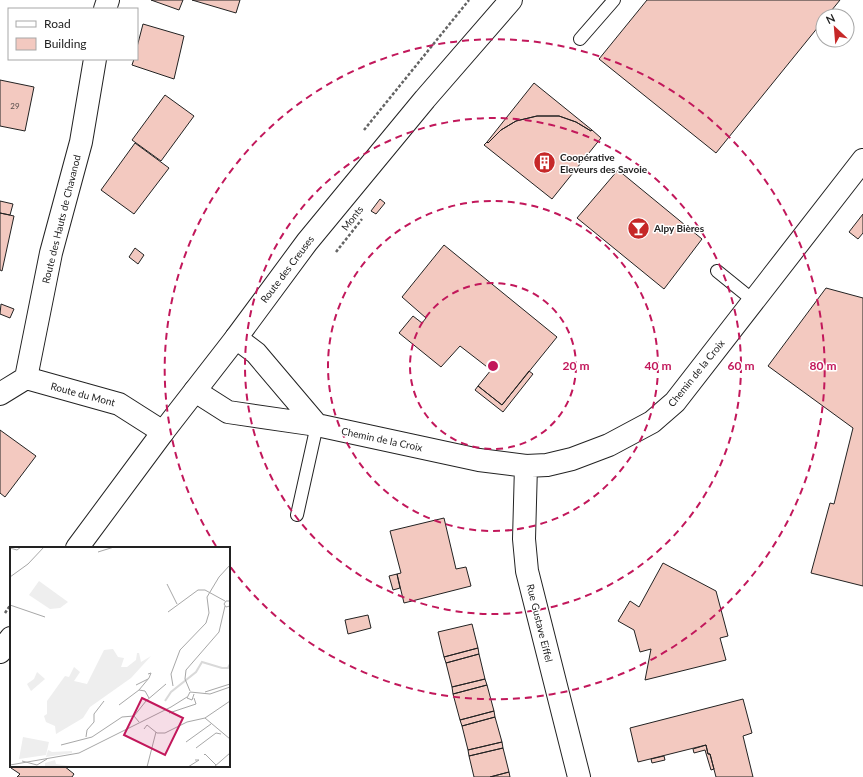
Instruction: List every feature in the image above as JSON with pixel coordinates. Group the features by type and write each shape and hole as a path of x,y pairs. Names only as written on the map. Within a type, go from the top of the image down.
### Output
{"street":[{"name":"Route des Creuses","path":"78,547 307,242 425,99 511,0"},
{"name":"Route des Hauts de Chavanod","path":"26,378 51,253 80,142 95,60"},
{"name":"Chemin de la Croix","path":"195,391 228,412 317,425 478,460 526,466 547,465 572,459 609,445 652,422 675,402 863,160"},
{"path":"236,338 256,353 317,425"},
{"path":"0,394 26,378"},
{"name":"Route du Mont","path":"26,378 119,404 163,432"},
{"name":"Rue Gustave Eiffel","path":"526,466 524,539 527,571 579,777"},
{"path":"0,652 10,639"}],"lane":[{"path":"580,39 614,0"},
{"path":"717,271 754,301"},
{"path":"297,515 317,425"}],"path":[{"name":"Monts","path":"336,252 363,217"}],"building":[{"path":"151,0 183,0 179,10"},
{"path":"192,0 240,0 236,13"},
{"path":"647,0 840,0 834,8 815,8 815,31 716,153 599,59"},
{"path":"143,24 184,36 174,79 132,65 134,60 138,60 138,43"},
{"path":"0,80 34,87 25,131 0,126"},
{"path":"534,83 592,130 591,131 576,122 559,116 537,116 516,121 501,130 488,143 487,142"},
{"path":"165,95 194,116 161,161 132,140"},
{"name":"Coopérative Eleveurs des Savoie","path":"537,116 559,116 576,122 591,131 592,130 601,138 552,199 484,145 501,130 516,121"},
{"path":"135,143 169,168 134,214 101,190"},
{"path":"618,170 702,239 664,289 577,218"},
{"path":"380,199 385,203 376,214 371,211"},
{"path":"0,201 13,204 10,215 0,213"},
{"path":"0,213 14,216 2,271 0,270"},
{"path":"863,214 863,233 858,239 849,232"},
{"path":"444,245 557,337 502,405 478,386 491,370 460,346 441,367 399,333 413,316 422,323 426,318 402,297"},
{"path":"135,248 144,255 138,264 129,257"},
{"path":"826,288 863,298 863,586 811,573 830,503 834,504 853,428 768,366"},
{"path":"1,304 14,309 10,318 0,314"},
{"path":"529,371 533,374 503,412 475,390 478,386 502,405"},
{"path":"0,430 36,456 5,497 0,493"},
{"path":"444,518 456,569 466,567 471,586 404,603 397,574 401,573 390,531"},
{"path":"663,563 716,591 728,636 720,638 726,660 645,680 651,649 640,652 634,630 618,621 630,601 639,607"},
{"path":"397,574 400,588 393,590 389,576"},
{"path":"368,615 371,628 348,634 345,620"},
{"path":"472,624 478,648 444,657 438,632"},
{"path":"478,648 479,654 446,663 444,657"},
{"path":"479,654 485,679 452,687 446,663"},
{"path":"485,679 487,685 453,694 452,687"},
{"path":"487,685 494,711 460,720 453,694"},
{"path":"743,699 752,733 743,736 753,777 716,777 706,745 638,762 630,728"},
{"path":"494,711 495,717 462,726 460,720"},
{"path":"495,717 502,742 468,750 462,726"},
{"path":"502,742 503,748 469,756 468,750"},
{"path":"706,745 714,769 711,770 705,750 694,753 693,749"},
{"path":"503,748 509,772 490,777 474,777 469,756"},
{"path":"664,756 665,760 652,763 651,759"},
{"path":"65,767 74,774 72,777 17,777 20,774 11,768"},
{"path":"509,772 510,777 490,777"}],"place":[{"name":"Coopérative Eleveurs des Savoie","path":"544,163"},
{"name":"Alpy Bières","path":"638,228"}]}
